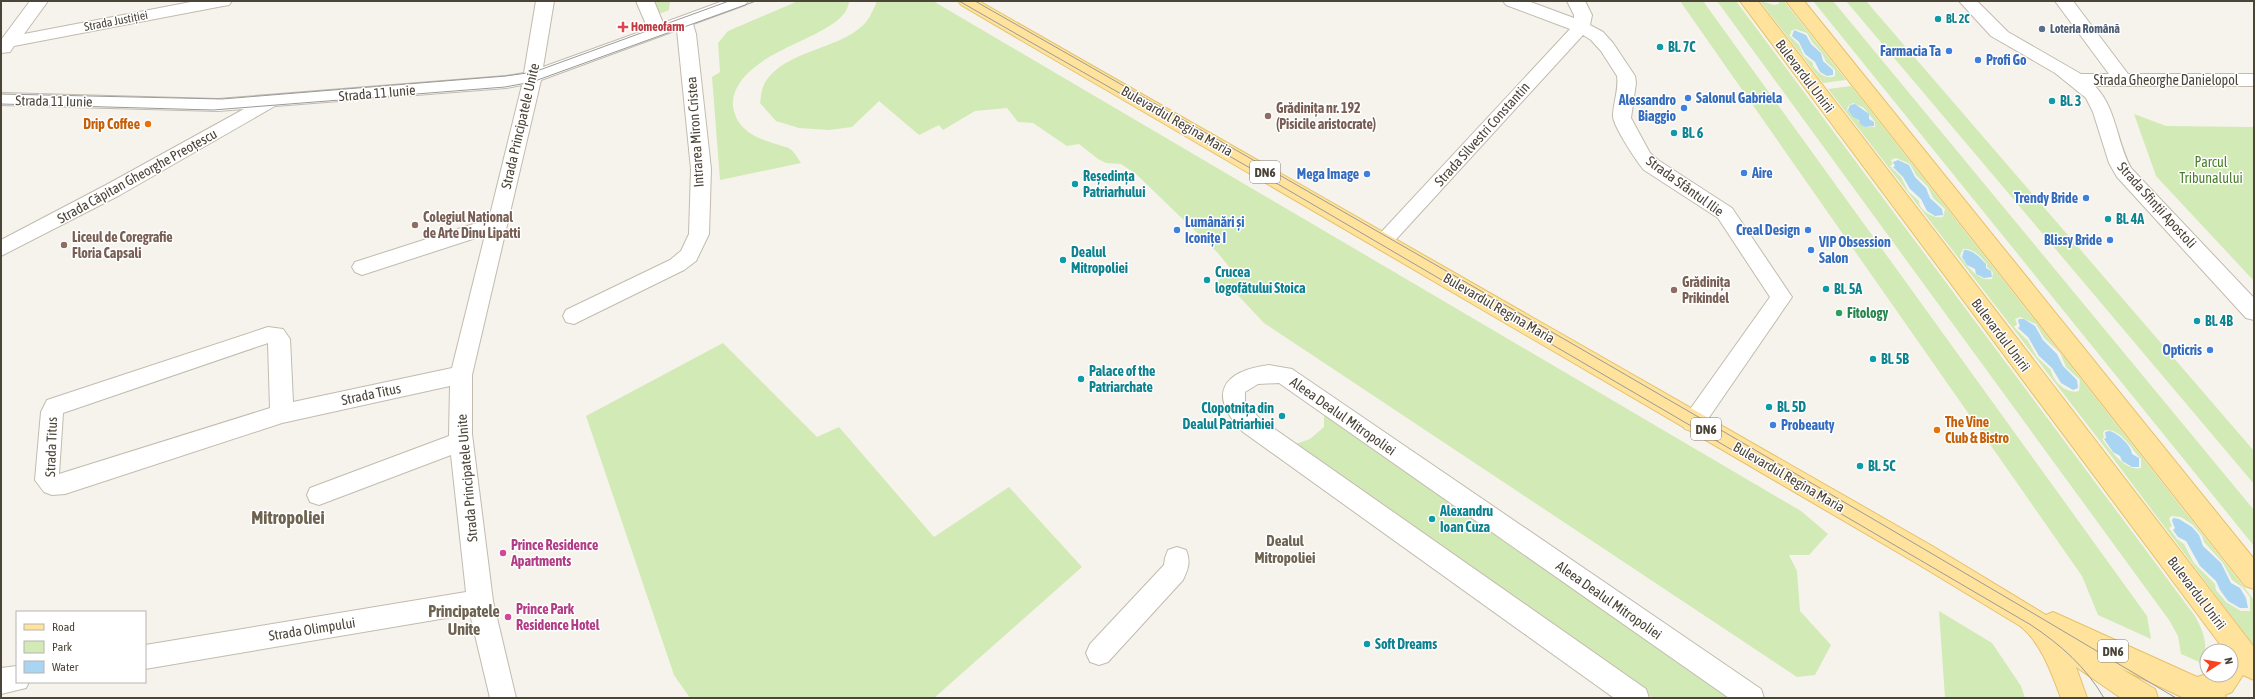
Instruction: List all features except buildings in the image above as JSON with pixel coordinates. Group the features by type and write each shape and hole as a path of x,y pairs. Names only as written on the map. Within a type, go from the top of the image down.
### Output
{"main road":[{"name":"Bulevardul Regina Maria","path":"967,1 1925,555 2029,618"},
{"name":"Bulevardul Unirii","path":"1749,1 2254,668"},
{"path":"1795,1 2254,578"},
{"path":"2029,618 2042,632 2052,648 2074,698"},
{"path":"2029,618 2115,680 2145,698"},
{"name":"DN6","path":"2029,618 2044,620 2205,694 2222,683"}],"street":[{"path":"5,47 39,1"},
{"name":"Strada Justiției","path":"5,47 223,1"},
{"name":"Strada Principatele Unite","path":"503,698 480,602 461,441 460,375 533,77 545,1"},
{"path":"645,1 657,30"},
{"name":"Strada 11 Iunie","path":"1,99 218,105 272,102 506,82 533,77 739,1"},
{"path":"1512,1 1581,27 1583,15 1576,1"},
{"name":"Strada Sfinții Apostoli","path":"1968,1 2000,35 2078,80 2098,102 2114,154 2124,172 2254,312"},
{"path":"2064,1 2123,80"},
{"name":"Intrarea Miron Cristea","path":"574,316 676,265 689,256 698,234 701,169 687,34 683,22"},
{"name":"Strada Silvestri Constantin","path":"1383,241 1581,27"},
{"name":"Strada Sfântul Ilie","path":"1581,27 1597,36 1607,47 1626,76 1627,83 1622,118 1626,128 1643,157 1651,165 1709,201 1725,213 1781,297 1693,422"},
{"name":"Strada Gheorghe Danielopol","path":"2078,80 2254,80"},
{"name":"Strada Căpitan Gheorghe Preoțescu","path":"1,248 112,190 272,102"},
{"path":"362,268 497,224"},
{"name":"Strada Titus","path":"282,414 279,338 275,335 268,335 55,407 52,412 47,480 52,485 66,484 282,414 460,375"},
{"name":"Aleea Dealul Mitropoliei","path":"1636,698 1251,425 1236,409 1233,399 1235,389 1249,376 1259,373 1284,375 1751,698"},
{"path":"319,495 461,441"},
{"path":"1099,653 1174,572 1177,566 1177,558"},
{"name":"Strada Olimpului","path":"146,657 480,602"},
{"path":"1,681 16,679"}],"green space":[{"path":"651,1 670,1 669,10 662,13 655,11"},
{"path":"798,1 849,1 844,13 833,24 778,52 760,63 745,76 735,92 733,103 736,118 746,130 762,139 789,148 801,163 720,180 712,77 720,72 718,43 728,31"},
{"path":"877,1 933,1 1801,511 1828,534 1809,555 1789,555 1797,571 1800,611 1831,645 1815,675 1797,677 1264,323 1233,290 1225,294 1215,284 1230,268 1217,252 1136,174 1121,164 1106,163 1098,159 1079,144 1067,146 1033,123 1018,122 1007,108 975,111 943,130 939,125 919,135 879,101 852,127 829,130 799,128 776,121 760,103 763,87 770,75 781,66 808,52 850,35 866,22"},
{"path":"1680,1 1703,1 2147,616 2151,639 2098,615 2082,576"},
{"path":"1717,1 1736,1 2195,616 2201,628 2205,643 2199,643 2199,662 2181,654 2178,636 2169,620"},
{"path":"1760,1 1774,5 1779,4 1779,1 1784,1 1846,80 1823,83","holes":["1795,29 1807,33 1812,42 1822,53 1826,62 1835,70 1835,76 1828,77 1817,71 1813,66 1813,63 1804,56 1799,45 1789,35 1791,34 1791,31"]},
{"path":"1813,1 1833,1 2254,510 2254,546"},
{"path":"1846,1 1866,1 2254,451 2254,484"},
{"path":"1851,86 2254,600 2254,646 2103,445 1828,89","holes":["1853,103 1864,108 1875,122 1875,127 1865,127 1847,109 1849,105","1896,158 1910,164 1916,175 1928,187 1933,198 1945,209 1943,217 1935,217 1928,214 1921,208 1919,201 1908,191 1901,177 1890,166 1893,164 1891,160","1963,249 1974,251 1987,264 1987,267 1993,272 1992,279 1982,278 1970,268 1960,256","2020,317 2036,324 2044,338 2060,353 2066,367 2080,380 2079,391 2074,392 2065,389 2057,382 2051,370 2037,357 2028,341 2014,327 2017,324 2015,319","2105,430 2116,433 2126,440 2141,459 2141,468 2129,467 2118,459 2102,439 2104,438 2103,433","2171,516 2181,517 2193,525 2202,536 2204,542 2223,563 2232,580 2242,587 2250,597 2250,611 2241,611 2226,602 2216,590 2215,584 2194,563 2184,544 2177,539 2169,528 2172,526 2169,519"]},
{"name":"Parcul Tribunalului","path":"2134,114 2166,126 2254,127 2254,281 2156,176"},
{"path":"723,343 817,437 839,427 934,537 1009,487 1082,567 934,698 690,698 674,675 586,416"},
{"path":"1324,410 1737,698 1653,698 1381,505 1293,445 1310,439 1324,427"},
{"path":"1939,611 1992,643 2021,686 2025,698 1945,698"}],"water":[{"path":"1794,30 1806,35 1811,44 1821,53 1823,61 1833,70 1833,75 1827,76 1820,72 1815,62 1805,54 1799,42 1792,36"},
{"path":"1855,104 1869,114 1869,119 1874,122 1874,126 1865,127 1860,124 1859,120 1853,117 1848,110 1850,105"},
{"path":"1898,160 1909,165 1915,177 1926,188 1930,198 1942,209 1943,215 1935,216 1927,211 1921,199 1910,189 1903,177 1893,167 1895,166 1893,162"},
{"path":"1964,250 1971,251 1979,257 1986,264 1986,268 1991,271 1992,277 1984,278 1976,274 1975,269 1967,265 1962,257"},
{"path":"2019,319 2024,319 2035,326 2043,340 2057,354 2063,366 2077,380 2078,388 2073,390 2061,383 2052,368 2039,356 2028,337 2018,328 2020,326 2018,321"},
{"path":"2109,431 2124,440 2130,447 2132,454 2139,458 2139,467 2132,467 2122,461 2120,456 2113,452 2104,439 2106,438 2105,432"},
{"path":"2173,518 2179,519 2192,527 2199,535 2203,546 2221,563 2231,583 2240,588 2246,598 2248,608 2240,608 2228,601 2220,590 2216,581 2200,566 2186,541 2178,537 2173,530 2175,528 2172,521"}],"tram line":[{"path":"1,94 222,99 506,76 534,72 729,1"},
{"path":"1,104 213,110 505,87 532,82 756,1"},
{"path":"959,1 1271,180 2031,625 2053,640 2072,657 2089,676 2104,698"},
{"path":"975,1 1577,346 2176,698"}],"place":[{"name":"Bl. 2C","path":"1938,19"},
{"name":"Homeofarm","path":"623,27"},
{"name":"Loteria Română","path":"2042,29"},
{"name":"Bl. 7C","path":"1660,47"},
{"name":"Farmacia Ta","path":"1949,51"},
{"name":"Profi Go","path":"1978,60"},
{"name":"Salonul Gabriela","path":"1688,98"},
{"name":"Bl. 3","path":"2052,101"},
{"name":"Alessandro Biaggio","path":"1684,108"},
{"name":"Grădinița nr. 192 (Pisicile aristocrate)","path":"1268,116"},
{"name":"Drip Coffee","path":"148,124"},
{"name":"Bl. 6","path":"1674,133"},
{"name":"Aire","path":"1744,173"},
{"name":"Mega Image","path":"1367,174"},
{"name":"Reședința Patriarhului","path":"1075,184"},
{"name":"Trendy Bride","path":"2086,198"},
{"name":"Bl. 4A","path":"2108,219"},
{"name":"Colegiul Național de Arte Dinu Lipatti","path":"415,225"},
{"name":"Lumânări și Iconițe I","path":"1177,230"},
{"name":"Creal Design","path":"1808,230"},
{"name":"Blissy Bride","path":"2110,240"},
{"name":"Liceul de Coregrafie Floria Capsali","path":"64,245"},
{"name":"VIP Obsession Salon","path":"1811,250"},
{"name":"Dealul Mitropoliei","path":"1063,260"},
{"name":"Crucea logofătului Stoica","path":"1207,280"},
{"name":"Bl. 5A","path":"1826,289"},
{"name":"Grădinița Prikindel","path":"1674,290"},
{"name":"Fitology","path":"1839,313"},
{"name":"Bl. 4B","path":"2197,321"},
{"name":"Opticris","path":"2210,350"},
{"name":"Bl. 5B","path":"1873,359"},
{"name":"Palace of the Patriarchate","path":"1081,379"},
{"name":"Bl. 5D","path":"1769,407"},
{"name":"Clopotnița din Dealul Patriarhiei","path":"1282,416"},
{"name":"Probeauty","path":"1773,425"},
{"name":"The Vine Club & Bistro","path":"1937,430"},
{"name":"Bl. 5C","path":"1860,466"},
{"name":"Alexandru Ioan Cuza","path":"1432,519"},
{"name":"Prince Residence Apartments","path":"503,553"},
{"name":"Prince Park Residence Hotel","path":"508,617"},
{"name":"Soft Dreams","path":"1367,644"}],"district":[{"name":"Mitropoliei","path":"288,517"},
{"name":"Dealul Mitropoliei","path":"1285,548"},
{"name":"Principatele Unite","path":"464,620"}]}
